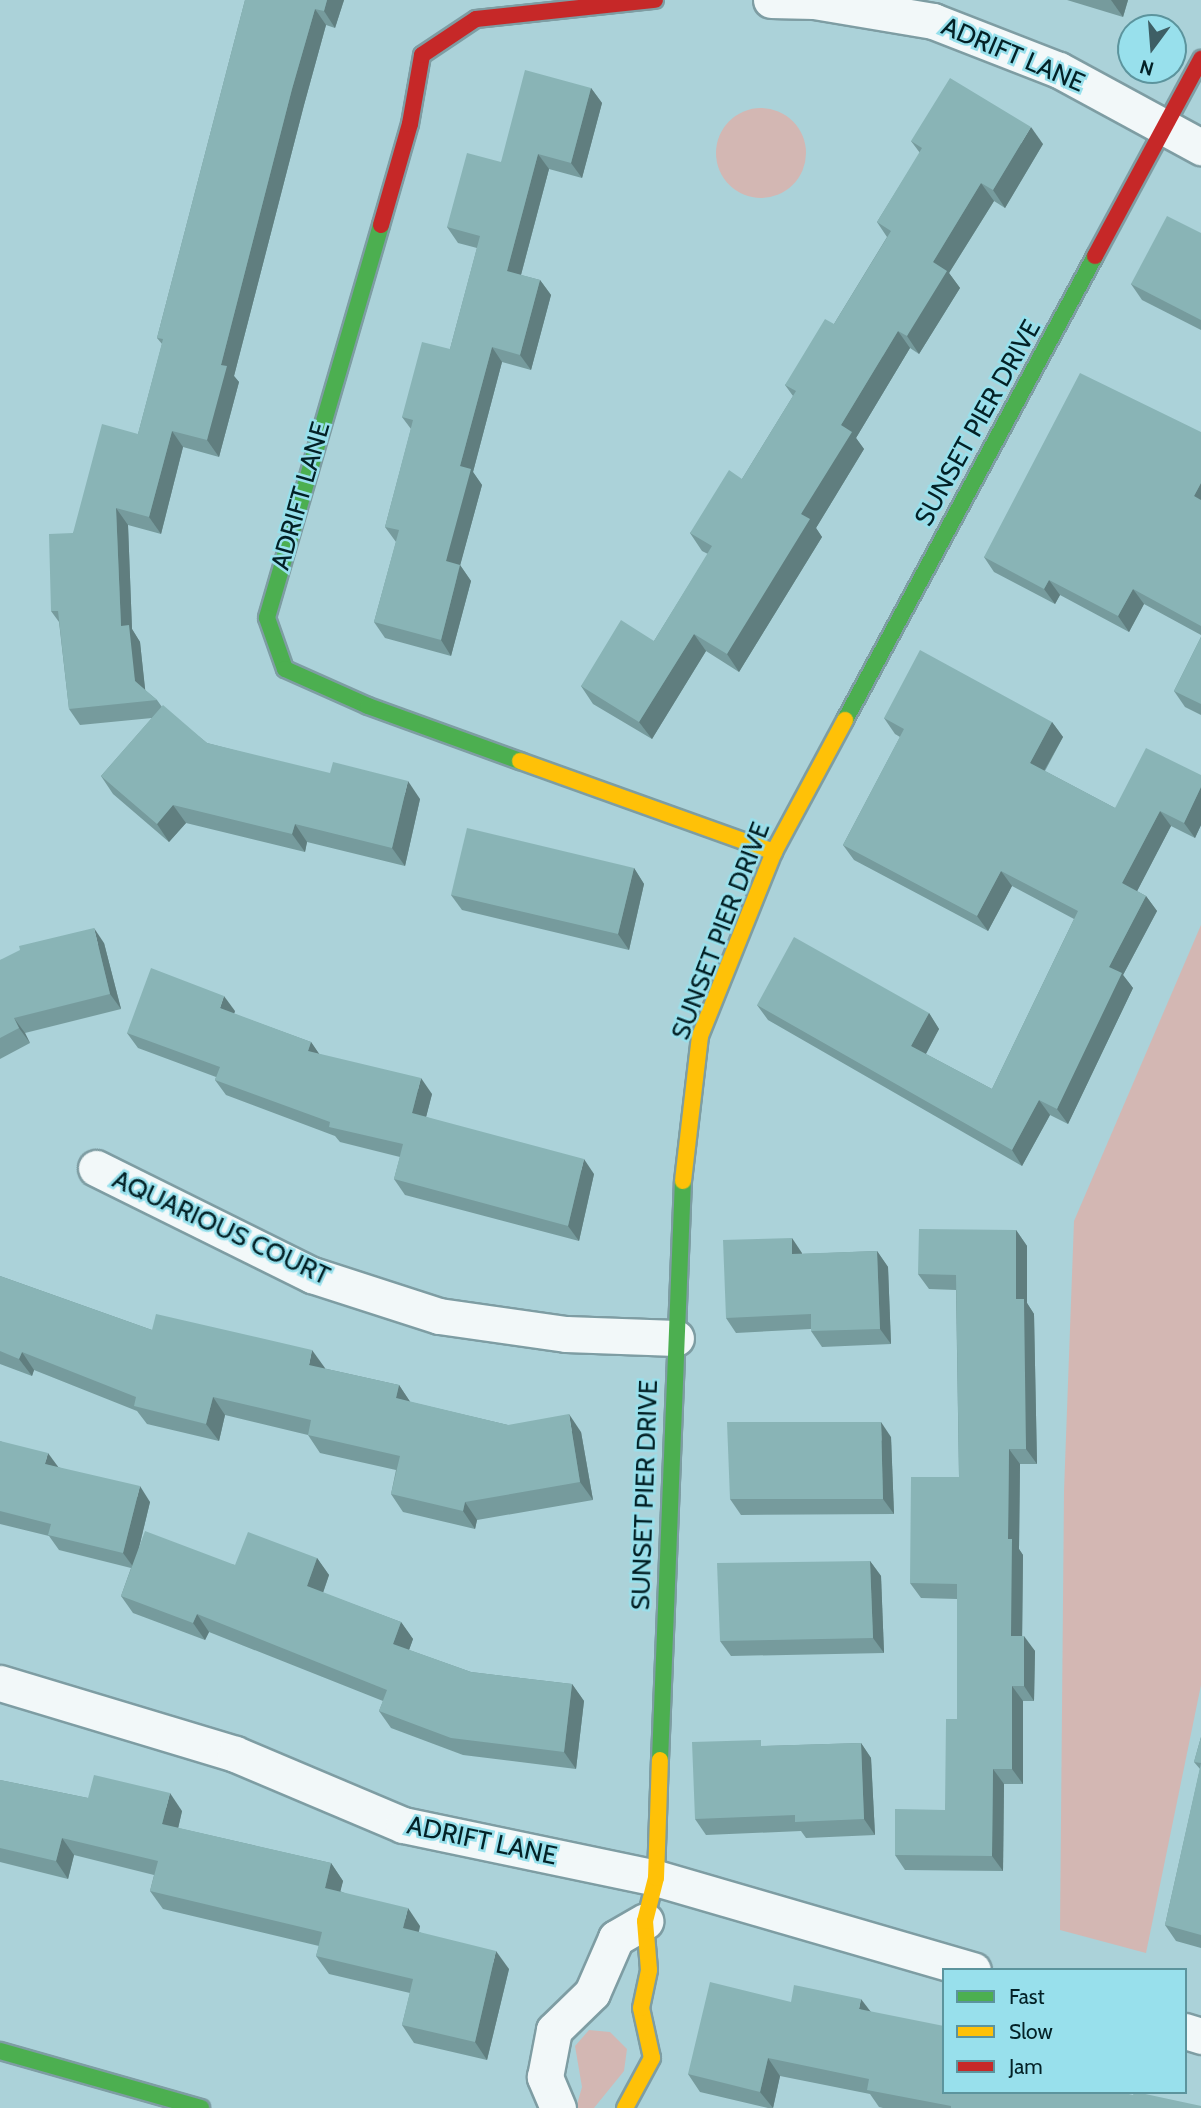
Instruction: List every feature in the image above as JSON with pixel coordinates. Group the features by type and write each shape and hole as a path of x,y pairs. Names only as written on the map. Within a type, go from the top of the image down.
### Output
{"street":[{"name":"ADRIFT LANE","path":"655,0 477,19 422,55 410,124 267,618 285,669 369,706 774,852"},
{"name":"ADRIFT LANE","path":"771,0 814,1 933,21 1059,70 1201,148"},
{"name":"SUNSET PIER DRIVE","path":"641,2008 649,1970 645,1921 656,1878 680,1209 700,1037 774,852 1167,127 1201,59"},
{"name":"AQUARIOUS COURT","path":"96,1168 312,1275 439,1316 566,1334 676,1338"},
{"name":"ADRIFT LANE","path":"0,1683 235,1754 403,1825 656,1878 965,1968"},
{"path":"558,2108 545,2077 554,2030 593,1993 616,1937 645,1921"},
{"path":"593,1993 641,2008 652,2058 625,2108"},
{"path":"0,2051 201,2108"}],"shaded area":[{"path":"761,108 778,111 793,121 803,136 806,153 803,170 793,185 778,195 761,198 744,195 729,185 719,170 716,153 719,136 729,121 744,111"},
{"path":"1201,925 1201,1685 1146,1953 1060,1930 1064,1491 1074,1221"},
{"path":"589,2030 610,2032 627,2049 624,2071 594,2108 576,2108 582,2087 575,2046"}],"building":[{"path":"245,0 327,0 324,11 315,9 292,89 221,365 227,366 207,440 172,431 149,517 116,508 121,626 129,625 135,681 157,700 69,709 58,611 51,611 49,534 73,533 102,424 138,434 163,339 157,338"},
{"path":"525,70 591,88 571,163 538,154 507,271 540,280 520,355 492,347 460,466 471,469 446,561 460,565 441,640 374,622 399,530 385,527 413,420 402,417 422,342 450,349 480,236 447,227 467,153 501,162"},
{"path":"950,78 1031,127 993,190 981,183 933,262 947,271 907,336 898,331 841,425 852,432 801,514 810,519 727,654 694,634 639,722 581,686 621,620 654,641 712,546 690,533 729,470 742,479 796,391 785,385 825,319 834,324 891,231 877,222 922,148 911,141"},
{"path":"1167,216 1201,233 1201,320 1131,284"},
{"path":"1080,373 1201,432 1201,483 1194,496 1201,500 1201,626 1133,589 1118,616 1049,580 1044,589 984,557"},
{"path":"1201,637 1201,704 1174,691"},
{"path":"920,650 1052,722 1030,763 1115,808 1146,748 1201,775 1201,787 1184,823 1160,811 1122,883 1146,896 1109,967 1122,973 1057,1109 1039,1100 1012,1150 757,1005 794,937 929,1013 911,1046 992,1089 1078,911 1001,871 977,916 843,845 904,729 884,718"},
{"path":"163,705 207,743 330,773 333,762 408,781 392,848 295,824 292,834 173,805 157,824 101,776"},
{"path":"467,828 634,868 618,934 451,895"},
{"path":"94,928 110,994 14,1018 19,1028 0,1038 0,960 20,950 19,946"},
{"path":"151,968 224,996 220,1008 311,1042 308,1051 421,1078 412,1113 584,1159 568,1226 394,1179 403,1144 329,1127 330,1122 215,1080 220,1067 127,1033"},
{"path":"919,1229 1016,1230 1016,1299 1024,1299 1026,1449 1009,1449 1008,1539 1012,1539 1011,1636 1024,1636 1024,1686 1012,1686 1012,1769 993,1769 992,1856 895,1855 895,1809 945,1810 946,1719 957,1719 957,1584 910,1583 911,1477 959,1477 956,1275 918,1274"},
{"path":"792,1238 792,1254 877,1251 880,1329 811,1331 811,1314 726,1318 723,1240"},
{"path":"0,1276 152,1330 156,1314 312,1350 309,1365 399,1385 396,1398 508,1425 569,1414 580,1482 465,1502 463,1511 391,1494 400,1456 308,1435 311,1420 213,1397 206,1424 134,1406 136,1397 22,1352 19,1359 0,1351"},
{"path":"727,1422 881,1422 883,1499 730,1499"},
{"path":"0,1441 48,1453 45,1464 140,1486 123,1553 48,1535 51,1524 0,1511"},
{"path":"145,1531 235,1565 248,1532 317,1558 307,1586 401,1622 393,1644 471,1672 572,1684 564,1752 451,1738 379,1711 387,1690 197,1614 193,1623 121,1596"},
{"path":"870,1561 873,1638 720,1641 717,1563"},
{"path":"1201,1737 1201,1763 1194,1762"},
{"path":"761,1740 761,1746 861,1743 864,1819 795,1822 795,1815 695,1819 692,1742"},
{"path":"1201,1763 1201,1935 1165,1925"},
{"path":"94,1775 170,1793 162,1824 331,1863 325,1888 408,1908 403,1928 496,1951 475,2042 402,2025 413,1979 316,1956 322,1932 150,1891 158,1861 62,1838 56,1861 0,1848 0,1780 88,1798"},
{"path":"710,1982 791,2002 794,1985 861,1999 859,2009 942,2026 942,2094 1145,2094 1201,2108 951,2108 867,2090 869,2079 768,2058 760,2092 688,2074"}],"traffic: fast":[{"path":"381,225 267,618 285,669 368,706 520,761"},
{"path":"845,720 1095,256"},
{"path":"660,1760 683,1181"},
{"path":"0,2051 201,2108"}],"traffic: slow":[{"path":"683,1181 700,1036 774,852 845,720"},
{"path":"520,761 774,852"},
{"path":"625,2108 652,2058 641,2008 649,1970 645,1921 656,1878 660,1760"}],"traffic: jam":[{"path":"381,225 410,124 422,55 476,19 655,0"},
{"path":"1095,256 1201,59"}]}
